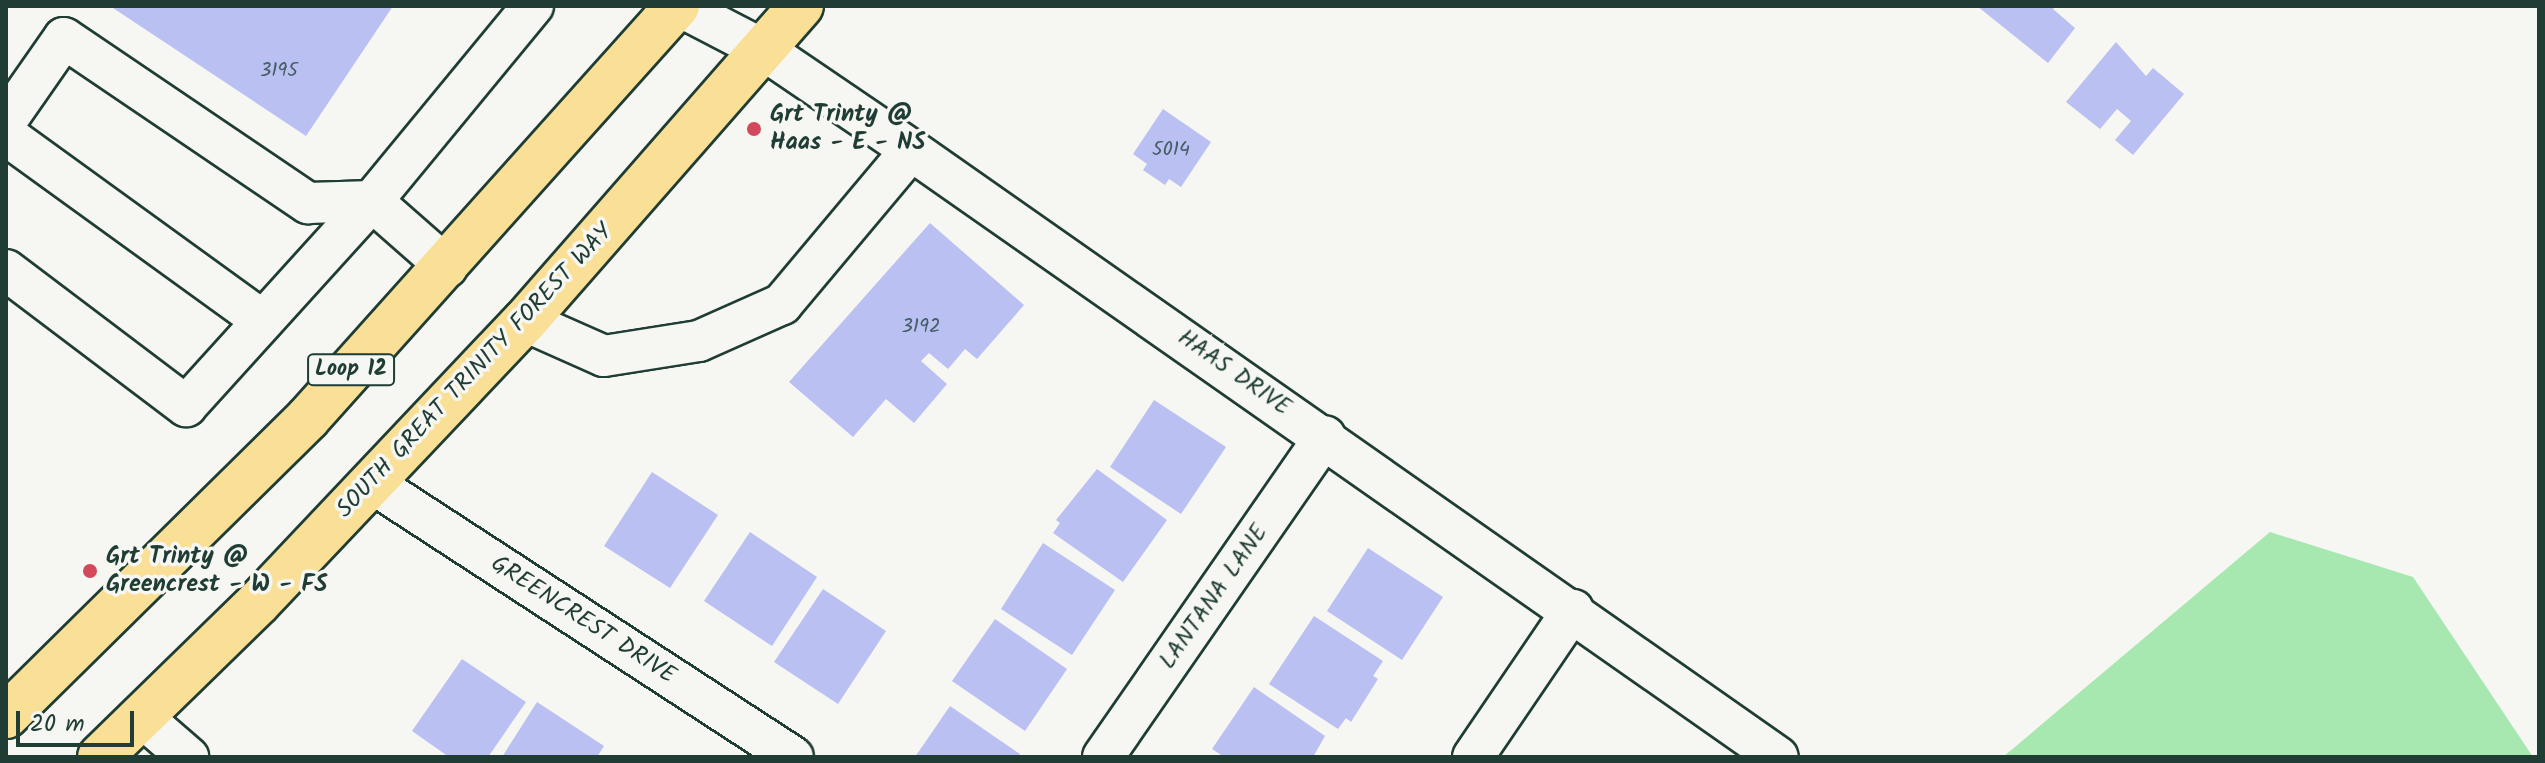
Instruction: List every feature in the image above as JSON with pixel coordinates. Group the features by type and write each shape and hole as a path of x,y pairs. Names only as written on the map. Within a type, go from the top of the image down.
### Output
{"main road":[{"name":"Loop 12","path":"6,716 265,461 447,267 678,6"},
{"name":"SOUTH GREAT TRINITY FOREST WAY","path":"100,757 143,718 525,321 801,6"}],"street":[{"path":"6,270 186,406 372,201 533,6"},
{"name":"HAAS DRIVE","path":"678,6 764,50 911,150 1325,436 1778,757"},
{"path":"6,121 64,38 308,203 372,201 447,267"},
{"path":"6,135 263,321"},
{"path":"525,321 604,356 699,341 782,304 911,150"},
{"name":"LANTANA LANE","path":"1103,757 1325,436"},
{"name":"GREENCREST DRIVE","path":"372,483 793,757"},
{"path":"1473,757 1573,610"},
{"path":"143,718 188,757"}],"green space":[{"path":"2270,532 2413,577 2533,757 2003,757"}],"building":[{"path":"110,6 393,6 306,136"},
{"path":"1977,6 2056,6 2053,9 2075,28 2048,63"},
{"path":"2116,42 2146,76 2153,68 2184,94 2133,155 2115,140 2131,121 2117,109 2100,129 2066,102"},
{"path":"1163,109 1211,142 1181,187 1169,179 1165,185 1143,170 1147,164 1133,154"},
{"path":"930,223 1024,305 977,359 965,349 948,369 929,353 921,361 947,384 914,423 886,399 853,437 789,382"},
{"path":"1154,400 1226,447 1181,514 1110,467"},
{"path":"1097,469 1167,520 1123,582 1053,533 1060,523 1056,520"},
{"path":"652,472 718,515 670,588 604,546"},
{"path":"750,532 817,577 772,646 704,601"},
{"path":"1043,543 1115,590 1072,655 1001,609"},
{"path":"1368,548 1443,597 1402,660 1327,611"},
{"path":"823,589 886,631 838,704 774,662"},
{"path":"1314,616 1383,661 1373,676 1378,679 1351,722 1346,718 1338,729 1269,684"},
{"path":"995,619 1067,669 1025,731 952,681"},
{"path":"462,659 526,702 488,757 449,757 412,731"},
{"path":"1254,687 1325,736 1313,757 1224,757 1212,749"},
{"path":"537,702 604,746 597,757 502,757"},
{"path":"950,706 1020,754 1017,757 915,757"}],"place":[{"name":"Grt Trinty @ Haas - E - NS","path":"754,129"},
{"name":"Grt Trinty @ Greencrest - W - FS","path":"90,571"}]}
